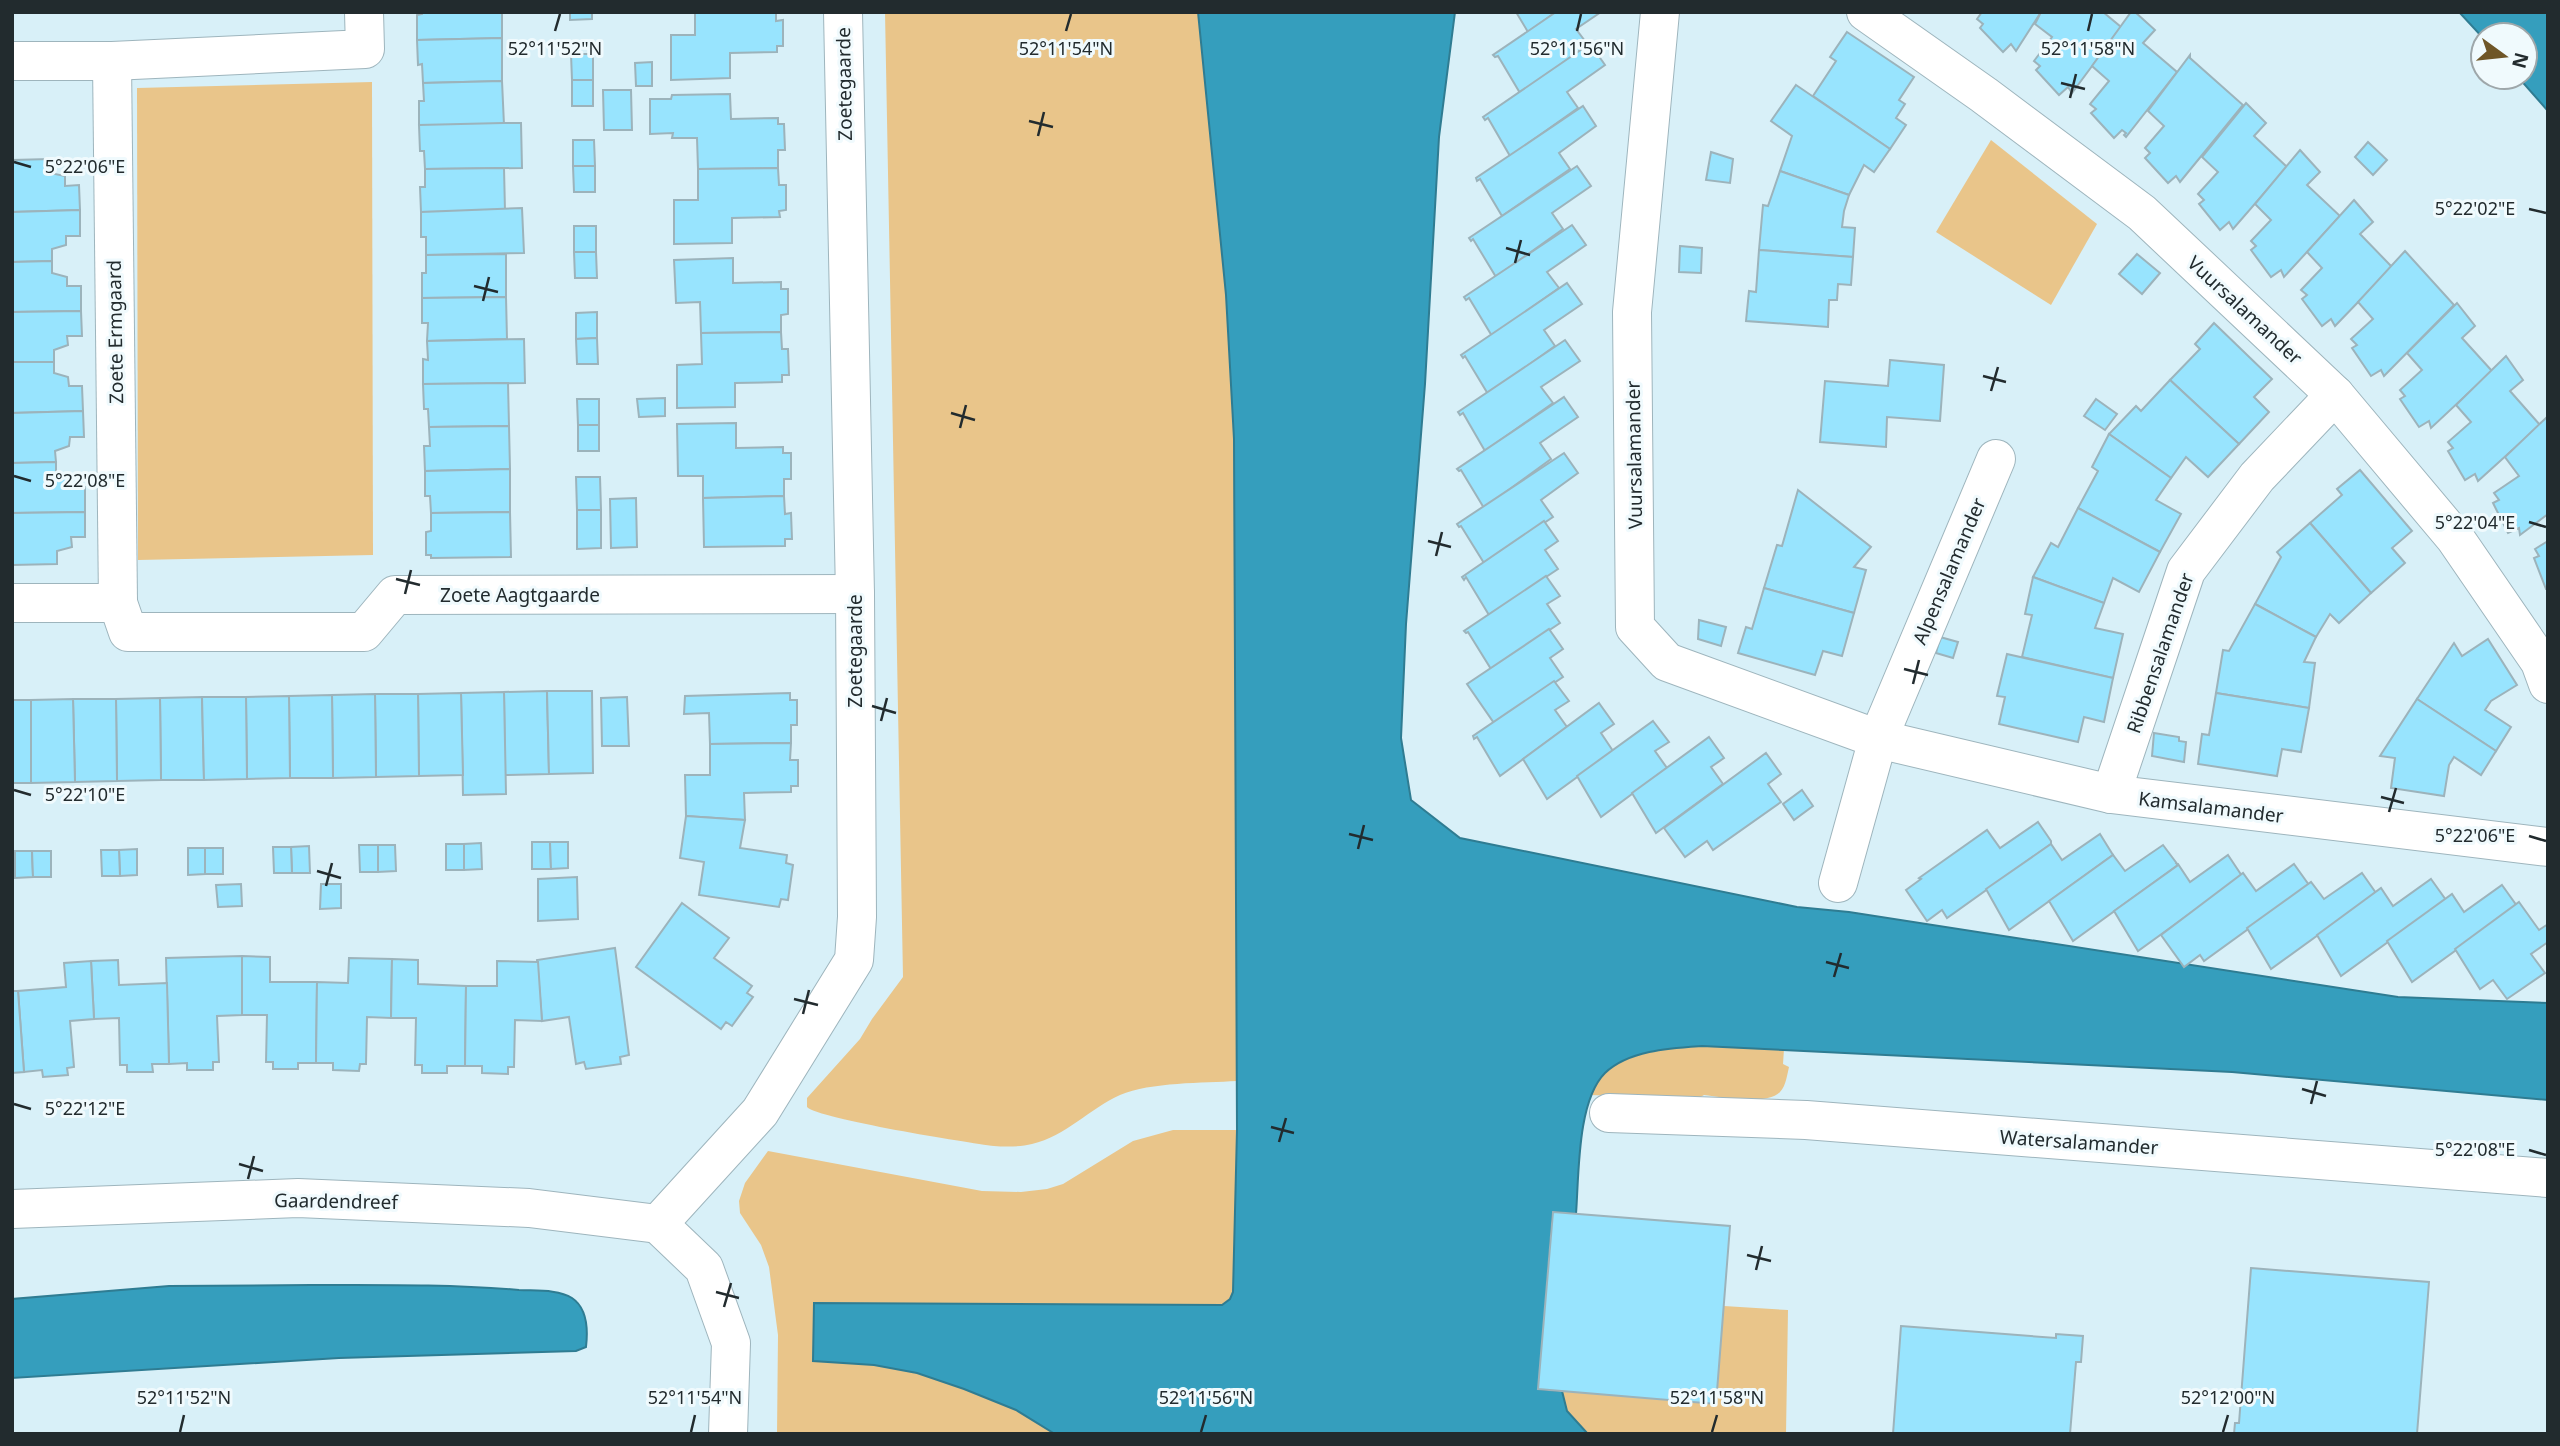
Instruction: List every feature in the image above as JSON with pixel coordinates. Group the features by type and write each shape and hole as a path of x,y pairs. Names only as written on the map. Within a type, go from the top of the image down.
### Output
{"street":[{"path":"12,61 112,61 365,49 364,12"},
{"name":"Zoetegaarde","path":"658,1224 760,1112 855,960 855,594 843,12"},
{"name":"Vuursalamander","path":"1660,12 1632,312 1635,627 1667,662 1878,739"},
{"name":"Vuursalamander","path":"1866,12 1984,95 2142,213 2334,395 2455,538 2540,662 2548,684"},
{"name":"Zoete Ermgaard","path":"112,61 118,603"},
{"name":"Ribbensalamander","path":"2111,794 2186,571 2257,477 2334,395"},
{"name":"Alpensalamander","path":"1838,883 1878,739 1996,459"},
{"name":"Zoete Aagtgaarde","path":"118,603 128,632 364,632 395,595 855,594"},
{"path":"12,603 118,603"},
{"name":"Kamsalamander","path":"1878,739 2111,794 2548,847"},
{"name":"Watersalamander","path":"1609,1113 1805,1120 2548,1178"},
{"name":"Gaardendreef","path":"12,1209 298,1198 529,1208 658,1224"},
{"path":"658,1224 704,1269 731,1343 728,1434"}],"shaded area":[{"path":"885,12 1198,12 1226,295 1234,439 1237,1081 1177,1084 1133,1091 1109,1101 1056,1135 1023,1146 994,1146 927,1136 838,1118 807,1107 807,1098 860,1039 903,977"},
{"path":"372,82 373,555 138,560 137,88"},
{"path":"1991,140 2097,224 2051,305 1936,232"},
{"path":"1702,1046 1784,1049 1783,1064 1789,1067 1784,1087 1773,1096 1755,1100 1704,1095 1697,1099 1591,1095 1604,1074 1628,1059 1652,1051"},
{"path":"1173,1130 1237,1130 1233,1292 1230,1299 1222,1305 814,1303 874,1365 917,1373 964,1389 1016,1410 1055,1434 777,1434 778,1335 769,1267 761,1245 740,1213 739,1201 745,1183 768,1151 982,1191 1021,1192 1063,1184 1133,1141"},
{"path":"1724,1306 1788,1310 1786,1434 1588,1434 1567,1411 1562,1391 1715,1404"}],"water":[{"path":"1198,12 1455,12 1439,137 1425,384 1406,624 1401,738 1411,800 1460,838 1797,907 1849,912 2398,997 2548,1003 2548,1100 2232,1072 1702,1046 1664,1049 1626,1059 1605,1073 1589,1101 1581,1139 1576,1214 1553,1212 1539,1389 1562,1391 1567,1411 1588,1434 1055,1434 1016,1410 917,1373 874,1365 813,1361 814,1303 1222,1305 1230,1299 1233,1292 1237,1130 1234,439 1226,295"},
{"path":"2459,12 2548,12 2548,111 2530,91 2539,91 2539,21 2469,23"},
{"path":"169,1286 441,1286 560,1293 577,1302 584,1313 586,1347 576,1351 339,1358 12,1378 12,1299"}],"building":[{"path":"422,12 502,12 502,38 417,40 417,15"},
{"path":"570,12 592,12 592,19 570,20"},
{"path":"695,12 776,12 776,21 783,20 783,46 777,46 777,52 730,53 730,78 671,80 671,35 695,35"},
{"path":"1516,12 1556,12 1528,32"},
{"path":"1556,12 1601,12 1576,29 1588,45 1520,93 1498,56 1493,55"},
{"path":"1982,12 2041,12 2016,51 2011,44 2003,52 1980,28 1983,24 1977,19"},
{"path":"2041,12 2103,12 2121,27 2072,93 2068,87 2059,95 2036,70 2040,66 2034,61 2052,37 2035,24"},
{"path":"2131,12 2135,12 2155,30 2143,43 2177,72 2126,137 2122,130 2114,138 2091,113 2096,109 2090,104 2109,81 2092,66"},
{"path":"1847,32 1914,77 1899,100 1905,104 1896,118 1906,125 1890,149 1813,96 1836,61 1830,57"},
{"path":"502,38 502,81 423,83 422,64 418,65 417,40"},
{"path":"1591,45 1605,65 1567,92 1578,108 1510,156 1488,118 1485,120 1483,117"},
{"path":"571,54 593,54 593,80 572,80"},
{"path":"2190,55 2190,58 2243,105 2180,182 2176,176 2168,183 2145,158 2150,153 2145,148 2164,126 2148,111"},
{"path":"652,62 652,86 636,86 635,63"},
{"path":"572,80 593,80 593,106 572,106"},
{"path":"502,81 504,125 419,125 419,101 424,101 423,83"},
{"path":"1796,85 1890,149 1874,172 1864,165 1849,195 1780,171 1792,136 1771,121"},
{"path":"603,90 631,90 632,130 604,130"},
{"path":"730,94 731,119 778,118 778,124 784,124 785,150 778,150 778,168 698,169 697,138 672,138 673,133 650,134 650,99 671,99 672,95"},
{"path":"2246,103 2266,123 2254,136 2287,167 2233,229 2229,222 2220,230 2199,204 2204,200 2198,194 2218,172 2202,157"},
{"path":"1583,106 1596,126 1559,153 1570,169 1502,216 1480,179 1477,181 1476,178"},
{"path":"521,123 522,168 425,169 424,151 420,151 419,125"},
{"path":"573,140 594,140 595,166 573,166"},
{"path":"2368,142 2387,160 2373,175 2355,157"},
{"path":"2300,150 2320,172 2307,185 2340,216 2284,277 2281,270 2271,277 2251,250 2256,246 2251,241 2271,220 2255,204"},
{"path":"1711,152 1733,159 1730,183 1706,180"},
{"path":"50,159 50,173 65,176 65,186 79,185 80,210 12,212 12,160"},
{"path":"573,166 595,166 595,192 574,192"},
{"path":"1577,166 1591,186 1552,213 1563,229 1496,277 1473,239 1471,241 1469,238"},
{"path":"504,168 505,211 421,212 420,187 425,187 425,169"},
{"path":"778,168 779,185 786,185 786,210 779,211 780,217 732,218 732,243 674,244 674,200 698,200 698,169"},
{"path":"1780,171 1849,195 1842,227 1855,228 1853,257 1759,250 1763,205 1768,206"},
{"path":"2354,200 2373,222 2360,234 2392,267 2335,326 2331,319 2322,326 2302,299 2307,295 2301,290 2322,268 2307,252"},
{"path":"522,208 524,253 426,255 426,237 421,237 421,212"},
{"path":"80,210 80,236 66,236 66,245 52,249 52,261 12,262 12,212"},
{"path":"1572,225 1586,245 1547,272 1559,288 1492,336 1469,298 1466,300 1464,297"},
{"path":"574,226 596,226 596,252 574,252"},
{"path":"1680,246 1702,248 1701,273 1679,272"},
{"path":"1759,250 1853,257 1851,285 1838,284 1837,300 1829,300 1828,327 1746,321 1749,291 1756,292"},
{"path":"2405,251 2454,305 2384,376 2381,370 2371,376 2352,348 2357,345 2351,339 2373,319 2358,302"},
{"path":"574,252 596,252 597,278 575,278"},
{"path":"506,254 506,297 422,298 422,273 426,273 426,255"},
{"path":"2137,254 2160,273 2142,294 2119,274"},
{"path":"733,258 733,283 781,282 781,289 788,289 788,314 781,315 781,332 701,333 700,302 676,303 674,260"},
{"path":"52,261 52,273 67,277 67,286 81,286 81,311 12,312 12,262"},
{"path":"1567,283 1582,304 1544,330 1555,346 1488,394 1465,356 1463,358 1461,355"},
{"path":"506,297 507,339 427,341 428,323 422,323 422,298"},
{"path":"2457,303 2475,326 2462,338 2492,371 2431,428 2429,421 2419,427 2400,399 2405,396 2400,390 2422,370 2407,353"},
{"path":"81,311 82,336 67,336 68,345 54,350 54,362 12,362 12,312"},
{"path":"597,312 597,338 576,339 576,313"},
{"path":"2214,323 2272,379 2254,397 2269,412 2239,444 2170,380 2200,349 2195,344"},
{"path":"781,332 782,349 788,349 789,375 782,375 782,382 735,383 735,407 677,408 677,365 702,364 701,333"},
{"path":"597,338 598,364 577,364 576,339"},
{"path":"524,339 525,383 423,384 423,359 428,360 427,341"},
{"path":"1565,340 1580,361 1541,387 1553,403 1485,451 1463,413 1460,415 1458,412"},
{"path":"2506,356 2523,380 2510,391 2540,425 2478,481 2475,474 2465,480 2448,451 2453,448 2448,442 2471,422 2456,405"},
{"path":"1890,360 1944,365 1940,421 1887,417 1886,447 1820,442 1825,381 1888,386"},
{"path":"12,362 54,362 54,373 68,377 69,386 82,386 83,411 12,413"},
{"path":"2170,380 2239,444 2208,477 2186,457 2171,478 2109,434 2136,406 2141,411"},
{"path":"508,383 509,426 429,427 428,409 424,409 423,384"},
{"path":"1564,397 1578,417 1540,443 1551,459 1484,508 1461,470 1457,469"},
{"path":"665,398 665,416 639,417 637,399"},
{"path":"577,399 599,399 599,425 578,425"},
{"path":"2096,399 2117,414 2105,430 2084,416"},
{"path":"83,411 84,437 70,437 69,446 55,451 56,462 12,463 12,413"},
{"path":"2548,416 2548,514 2520,535 2519,528 2508,533 2493,503 2499,500 2494,493 2519,476 2505,457"},
{"path":"736,423 736,448 783,447 783,453 791,453 791,479 784,479 784,496 703,498 703,476 678,476 677,424"},
{"path":"578,425 599,425 599,451 578,451"},
{"path":"509,426 510,469 425,471 424,446 430,446 429,427"},
{"path":"2109,434 2171,478 2156,500 2181,514 2160,552 2078,508 2098,471 2092,467"},
{"path":"1564,453 1578,473 1541,500 1553,517 1484,563 1461,526 1457,524"},
{"path":"56,462 56,475 70,478 70,487 85,487 85,512 12,513 12,463"},
{"path":"510,469 510,512 431,513 430,496 425,496 425,471"},
{"path":"2360,470 2412,531 2392,548 2405,563 2371,593 2310,523 2342,495 2337,489"},
{"path":"576,477 600,477 601,510 577,510"},
{"path":"1798,490 1871,547 1854,567 1866,570 1854,613 1764,588 1777,545 1782,546"},
{"path":"784,496 785,514 791,513 792,539 785,539 785,546 704,547 703,498"},
{"path":"636,498 637,547 611,548 610,499"},
{"path":"2078,508 2160,552 2139,592 2113,578 2104,603 2033,577 2051,543 2058,547"},
{"path":"577,510 601,510 601,548 577,549"},
{"path":"85,512 85,537 71,537 72,547 57,551 57,564 12,565 12,513"},
{"path":"510,512 511,557 431,558 431,555 426,555 426,532 431,531 431,513"},
{"path":"1544,521 1558,541 1545,550 1558,569 1489,615 1466,577 1464,580 1462,577"},
{"path":"2310,523 2371,593 2339,623 2330,614 2316,637 2255,604 2281,557 2277,552"},
{"path":"2548,541 2546,589 2534,558 2539,556 2535,549"},
{"path":"1546,576 1560,596 1547,604 1560,623 1491,669 1468,632 1464,631"},
{"path":"2033,577 2104,603 2095,628 2123,634 2113,678 2022,657 2032,615 2025,614"},
{"path":"1764,588 1854,613 1842,656 1823,651 1815,675 1738,653 1746,627 1752,629"},
{"path":"2255,604 2316,637 2304,662 2315,663 2309,708 2216,693 2223,650 2229,651"},
{"path":"1699,620 1726,627 1721,646 1698,639"},
{"path":"1549,629 1563,649 1550,658 1563,677 1494,723 1467,684"},
{"path":"1940,637 1958,642 1953,658 1936,653"},
{"path":"2488,639 2517,685 2491,701 2485,710 2511,727 2496,751 2417,699 2454,643 2462,656"},
{"path":"2007,654 2113,678 2104,722 2084,717 2078,742 1999,724 2005,697 1997,696"},
{"path":"1554,681 1569,701 1555,710 1567,727 1500,776 1477,737 1474,739 1473,736"},
{"path":"547,691 549,774 505,775 504,692"},
{"path":"547,691 592,691 593,773 549,774"},
{"path":"504,692 506,794 463,795 461,693"},
{"path":"461,693 463,775 419,776 418,694"},
{"path":"790,693 790,700 797,700 797,725 791,725 791,743 710,744 709,713 684,714 685,696"},
{"path":"2216,693 2309,708 2301,752 2282,749 2277,776 2198,764 2202,734 2209,735"},
{"path":"375,694 418,694 419,776 376,777"},
{"path":"375,694 376,777 333,778 332,695"},
{"path":"332,695 333,778 290,778 289,696"},
{"path":"289,696 290,778 247,779 246,697"},
{"path":"202,697 204,780 161,780 160,698"},
{"path":"202,697 246,697 247,779 204,780"},
{"path":"627,697 629,746 602,746 601,698"},
{"path":"160,698 161,780 117,781 116,699"},
{"path":"73,699 116,699 117,781 75,782"},
{"path":"73,699 75,782 31,783 31,700"},
{"path":"2417,699 2496,751 2481,775 2454,757 2449,765 2444,796 2391,788 2395,758 2380,756"},
{"path":"12,700 31,700 31,783 12,783"},
{"path":"1599,703 1614,724 1601,733 1613,751 1547,799 1523,759"},
{"path":"1653,721 1669,742 1655,751 1667,768 1601,817 1577,776"},
{"path":"2154,733 2179,737 2179,741 2186,742 2184,762 2152,756"},
{"path":"1709,737 1724,758 1711,767 1723,784 1656,833 1632,793"},
{"path":"791,743 790,760 798,760 798,786 791,786 791,792 744,793 745,820 686,816 685,775 710,775 710,744"},
{"path":"1766,753 1781,774 1768,784 1781,802 1713,850 1707,841 1685,857 1664,828"},
{"path":"1802,790 1813,806 1794,820 1783,804"},
{"path":"686,816 745,820 740,848 787,855 786,863 793,865 788,900 781,899 779,907 699,895 704,862 680,858"},
{"path":"2038,822 2051,844 1947,918 1942,910 1927,921 1906,890 1921,879 1919,878 1987,830 2000,848"},
{"path":"2100,834 2113,855 2009,930 1986,889 2051,844 2062,860"},
{"path":"532,842 550,842 551,869 532,869"},
{"path":"550,842 568,842 568,868 551,869"},
{"path":"481,843 482,869 464,870 464,844"},
{"path":"446,844 464,844 464,870 446,870"},
{"path":"359,845 378,845 378,872 360,872"},
{"path":"378,845 395,845 396,871 378,872"},
{"path":"2163,845 2178,865 2073,941 2049,901 2113,855 2125,871"},
{"path":"309,846 310,873 292,873 291,847"},
{"path":"273,847 291,847 292,873 274,873"},
{"path":"188,848 205,848 205,874 188,875"},
{"path":"205,848 223,848 223,874 205,874"},
{"path":"137,849 137,875 120,876 119,850"},
{"path":"101,850 119,850 120,876 102,876"},
{"path":"15,851 32,851 33,877 15,878"},
{"path":"32,851 51,851 51,877 33,877"},
{"path":"2228,855 2242,876 2138,951 2114,911 2177,864 2178,864 2190,882"},
{"path":"2294,864 2309,885 2204,961 2200,955 2184,967 2161,935 2243,873 2256,891"},
{"path":"2362,873 2376,893 2271,969 2247,928 2311,882 2324,899"},
{"path":"577,877 578,919 538,921 538,879"},
{"path":"2431,879 2446,900 2341,976 2317,935 2381,888 2393,906"},
{"path":"241,884 242,906 218,907 216,885"},
{"path":"321,884 341,884 341,908 320,909"},
{"path":"2502,885 2517,906 2412,982 2387,941 2452,894 2464,912"},
{"path":"2519,902 2539,930 2548,924 2548,942 2531,954 2545,973 2507,999 2493,980 2480,989 2455,949"},
{"path":"682,903 729,938 714,958 752,986 747,993 753,997 732,1026 726,1022 721,1029 636,967"},
{"path":"615,948 629,1055 620,1057 621,1064 586,1069 584,1062 576,1064 569,1017 542,1021 537,960"},
{"path":"242,956 242,1015 217,1016 219,1062 213,1062 213,1070 187,1070 187,1063 169,1064 166,958"},
{"path":"242,956 270,957 270,982 317,982 316,1063 298,1063 298,1069 273,1069 273,1062 266,1062 267,1015 242,1015"},
{"path":"349,958 392,959 391,1018 367,1017 366,1064 360,1064 359,1071 333,1070 333,1063 316,1063 317,982 348,983"},
{"path":"392,959 418,960 418,984 466,986 465,1066 447,1066 447,1073 422,1073 422,1065 415,1065 416,1018 391,1018"},
{"path":"118,960 119,985 167,983 169,1064 152,1064 153,1072 127,1072 127,1065 120,1065 119,1018 94,1019 91,961"},
{"path":"91,961 94,1019 70,1021 74,1067 67,1068 68,1075 43,1077 42,1070 24,1072 18,991 66,987 64,963"},
{"path":"497,961 538,962 542,1021 515,1020 514,1067 508,1067 508,1074 482,1073 482,1066 465,1066 466,986 497,986"},
{"path":"12,991 18,991 24,1072 12,1073"},
{"path":"1553,1212 1730,1226 1716,1404 1538,1389"},
{"path":"2251,1268 2429,1282 2417,1434 2234,1434 2235,1423 2239,1423"},
{"path":"1901,1326 2056,1338 2056,1334 2083,1336 2081,1362 2076,1362 2070,1434 1893,1434"}]}
